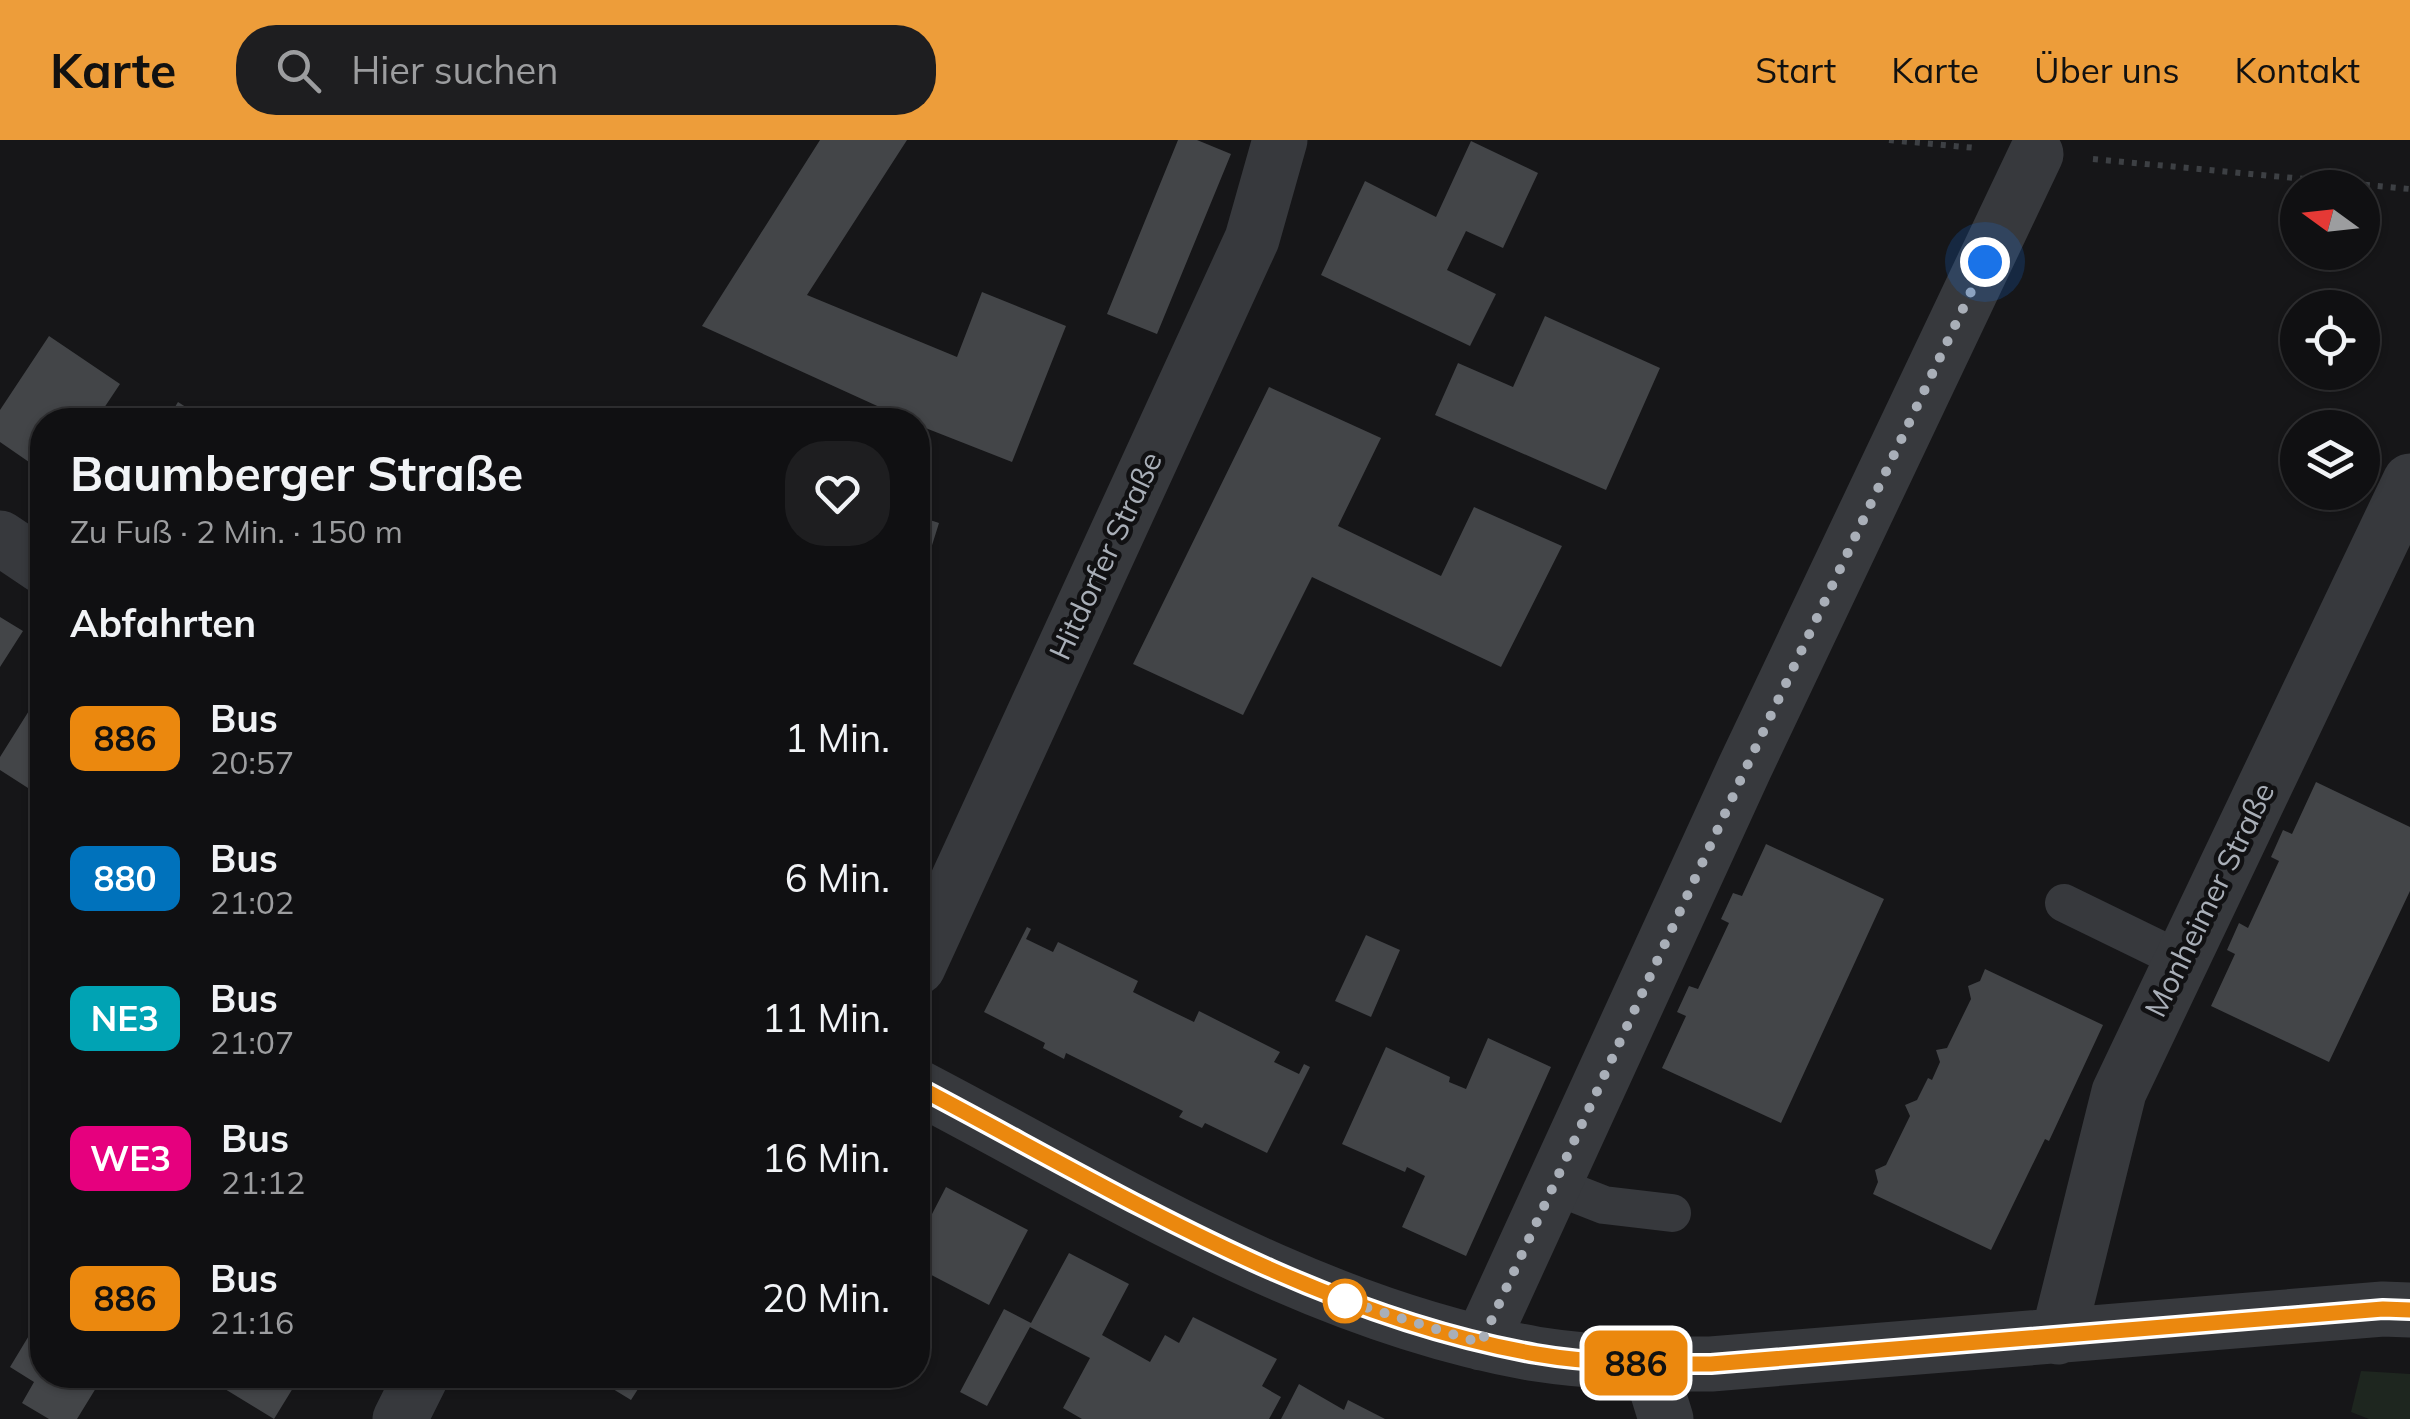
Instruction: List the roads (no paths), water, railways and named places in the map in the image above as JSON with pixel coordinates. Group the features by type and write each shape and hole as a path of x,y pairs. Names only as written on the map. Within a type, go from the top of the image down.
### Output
{"street":[{"name":"Hitdorfer Straße","path":"930,941 1252,239 1280,140"},
{"path":"1481,1343 1737,786 2036,154"},
{"name":"Monheimer Straße","path":"2058,1337 2119,1092 2410,481"},
{"path":"0,538 30,558"},
{"path":"930,1093 1253,1262 1339,1299 1481,1343 1540,1354 1649,1364 1816,1357 2383,1309 2410,1310"},
{"path":"1649,1364 1666,1419"},
{"path":"400,1419 416,1388"}],"lane":[{"path":"2064,903 2181,960"},
{"path":"1554,1185 1604,1205 1672,1213"}]}
